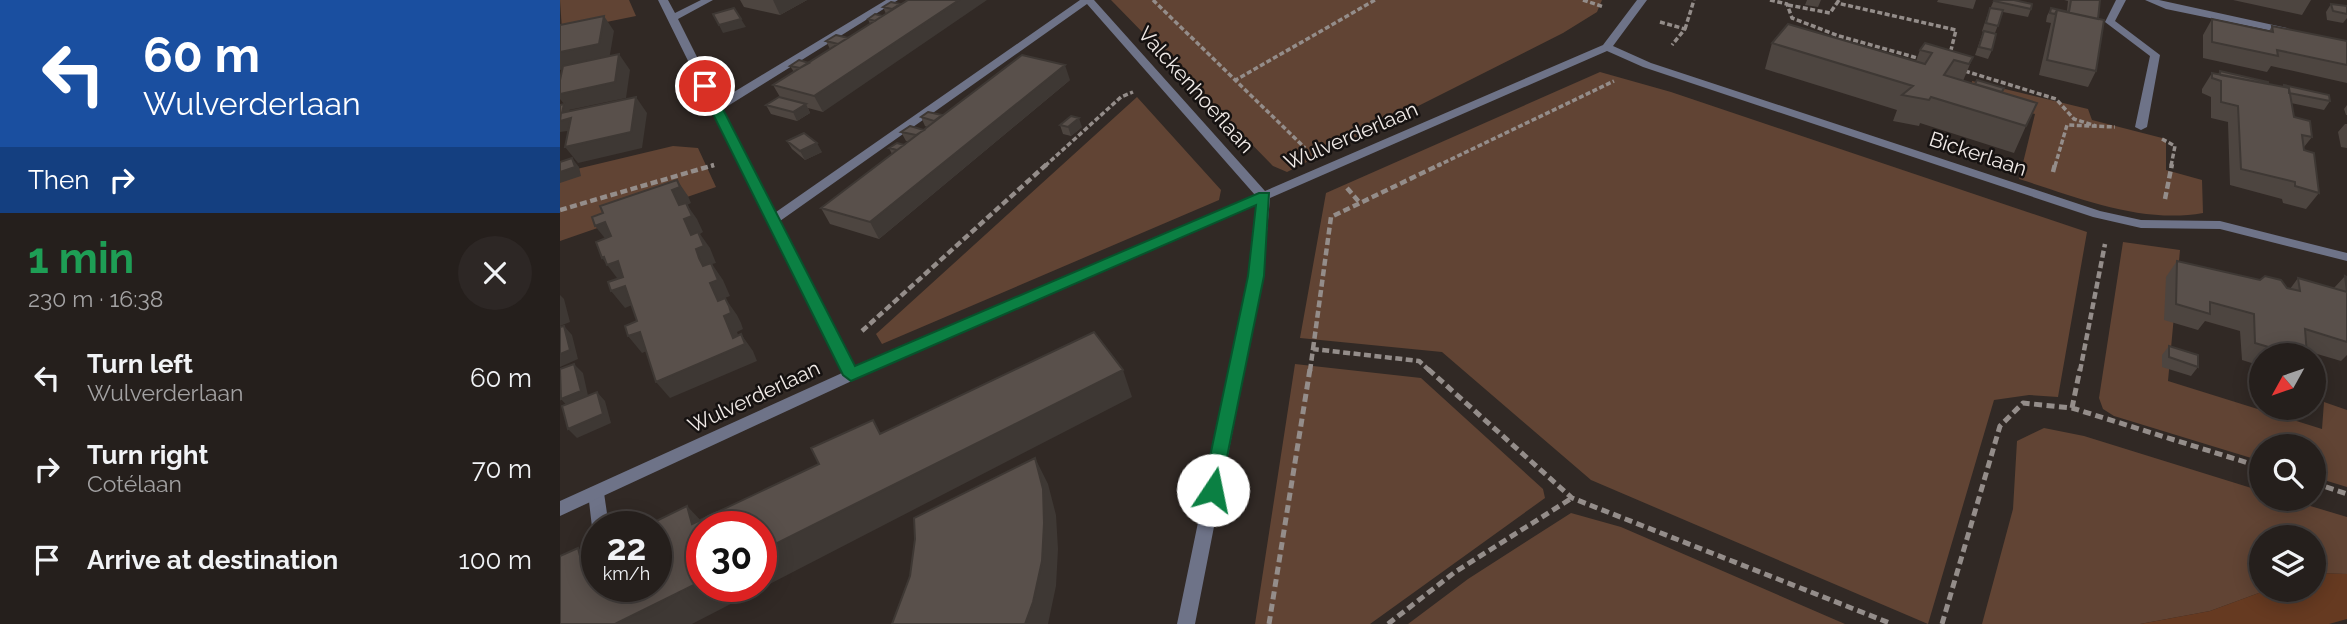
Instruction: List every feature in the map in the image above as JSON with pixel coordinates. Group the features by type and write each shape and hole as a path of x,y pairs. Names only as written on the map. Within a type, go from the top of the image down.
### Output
{"street":[{"path":"663,0 851,375"},
{"path":"671,19 708,0"},
{"path":"716,108 893,0"},
{"name":"Valckenhoeflaan","path":"773,220 1087,0 1264,197"},
{"name":"Wulverderlaan","path":"560,509 851,375 1607,47 1642,0"},
{"path":"2121,0 2110,22 2155,55 2141,127"},
{"path":"2150,0 2166,6 2295,32"},
{"name":"Bickerlaan","path":"1607,47 1647,65 2110,217 2160,224 2220,225 2347,257"},
{"path":"1186,624 1256,276 1264,197"},
{"path":"596,493 599,511"}],"path":[{"path":"1153,0 1287,134 1330,168 1360,203"},
{"path":"1234,81 1375,0"},
{"path":"1685,29 1694,0"},
{"path":"1770,0 1830,13 1838,2 1956,30 1948,66"},
{"path":"1787,4 1793,18 1839,36 1923,60"},
{"path":"1269,624 1331,217 1647,65"},
{"path":"1960,70 2056,99 2074,119 2096,126"},
{"path":"839,352 1121,97 1160,82"},
{"path":"2043,196 2062,150 2067,125 2141,127 2175,146 2160,224"},
{"path":"560,210 688,174 741,155"},
{"path":"2072,408 2110,217"},
{"path":"1313,349 1419,361 1572,498 1892,624"},
{"path":"1942,624 2000,426 2024,403 2072,408 2249,463"},
{"path":"2326,487 2347,494"},
{"path":"1388,624 1455,572 1572,498"}],"shaded area":[{"path":"560,0 629,0 636,16 562,31"},
{"path":"1111,0 1602,0 1597,12 1563,33 1287,172 1273,166"},
{"path":"1600,72 1671,92 2087,232 2058,397 2029,395 1994,400 1928,624 1591,480 1442,352 1300,338 1326,193"},
{"path":"1972,81 2088,109 2092,120 2166,139 2166,170 2202,180 2203,213 2156,215 2133,212 2086,201 2019,179 2035,114 1972,97"},
{"path":"1137,97 1221,190 1219,200 882,344 876,334"},
{"path":"673,146 698,148 716,187 560,241 560,173"},
{"path":"2123,242 2180,250 2168,381 2249,406 2249,420 2293,420 2322,429 2323,420 2326,420 2326,403 2347,410 2347,487 2326,481 2326,434 2249,434 2249,457 2114,416 2103,409 2099,398"},
{"path":"1295,364 1421,378 1543,489 1545,498 1370,624 1255,624"},
{"path":"2044,428 2084,436 2249,487 2249,511 2326,511 2347,517 2347,574 2326,573 2326,525 2249,525 2249,597 2210,611 2140,624 1982,624 2013,509 2017,441"},
{"path":"1571,513 1621,527 1845,624 1408,624 1468,579"},
{"path":"2326,573 2347,574 2347,619 2329,624 2140,624 2210,611 2249,597 2249,602 2326,602"}],"building":[{"path":"908,0 959,0 814,96 773,85"},
{"path":"1995,0 2014,0 2032,4 2031,9"},
{"path":"2071,0 2100,0 2098,19 2057,10 2055,14 2050,13 2051,8 2069,12"},
{"path":"891,2 900,4 892,9 883,7"},
{"path":"2331,4 2347,6 2347,14 2333,11"},
{"path":"734,8 741,19 719,25 713,14"},
{"path":"1990,8 2003,10 1998,26 1986,23"},
{"path":"2057,10 2104,20 2096,71 2047,60"},
{"path":"875,14 882,16 875,21 868,19"},
{"path":"604,16 599,44 560,52 560,25"},
{"path":"2212,19 2273,32 2272,26 2347,41 2347,65 2277,50 2278,56 2212,42"},
{"path":"1788,24 1925,64 1932,53 1920,50 1925,43 1973,57 1969,64 1954,60 1944,75 2037,103 2026,126 1931,97 1929,100 1902,95 1913,86 1772,43"},
{"path":"1984,31 1996,34 1992,50 1979,47"},
{"path":"836,35 848,38 838,44 826,41"},
{"path":"619,54 615,82 560,94 563,66"},
{"path":"1022,55 1065,65 870,222 821,208"},
{"path":"799,60 809,63 800,68 790,66"},
{"path":"2220,71 2268,82 2268,84 2220,75"},
{"path":"2212,73 2289,88 2294,117 2310,121 2312,137 2302,135 2304,150 2314,153 2319,193 2295,186 2295,182 2241,169 2238,106 2221,102 2221,81 2212,78"},
{"path":"1977,80 2004,88 2002,92 1975,84"},
{"path":"2284,85 2329,95 2330,101 2289,93 2289,88"},
{"path":"636,97 631,132 565,147 571,118 560,121 561,113"},
{"path":"779,97 806,104 793,112 766,105"},
{"path":"928,112 942,115 934,121 921,117"},
{"path":"1071,116 1079,118 1068,127 1060,125"},
{"path":"910,126 924,130 916,135 901,132"},
{"path":"804,133 817,143 800,151 787,141"},
{"path":"897,143 904,145 897,150 889,148"},
{"path":"572,158 575,167 560,172 560,162"},
{"path":"677,180 680,187 672,190 679,205 686,203 692,216 684,219 691,235 698,232 704,246 696,249 699,258 703,266 711,263 718,280 710,283 718,301 725,298 729,306 731,313 724,316 733,338 741,334 745,344 656,382 640,332 628,336 625,326 637,321 625,286 611,291 608,282 623,277 618,261 607,265 596,242 611,236 605,222 595,226 592,217 603,213 600,206"},
{"path":"2177,261 2260,280 2265,276 2281,280 2287,288 2300,291 2298,278 2347,292 2347,342 2305,329 2306,343 2255,343 2254,314 2210,302 2210,314 2176,304"},
{"path":"564,326 570,350 560,354 560,327"},
{"path":"1094,332 1123,370 777,543 777,511 720,511 819,464 811,448 873,420 880,434"},
{"path":"2169,346 2198,355 2198,367 2169,357"},
{"path":"574,364 581,391 561,399 560,369"},
{"path":"597,392 603,414 568,429 562,406"},
{"path":"1035,458 1043,489 1042,561 1025,624 892,624 910,576 915,539 914,518"},
{"path":"687,506 686,589 672,596 672,513"},
{"path":"578,548 581,560 581,602 660,602 615,624 560,624 560,556"}],"route":[{"path":"705,86 851,375 1264,197 1256,276 1213,490"}]}
